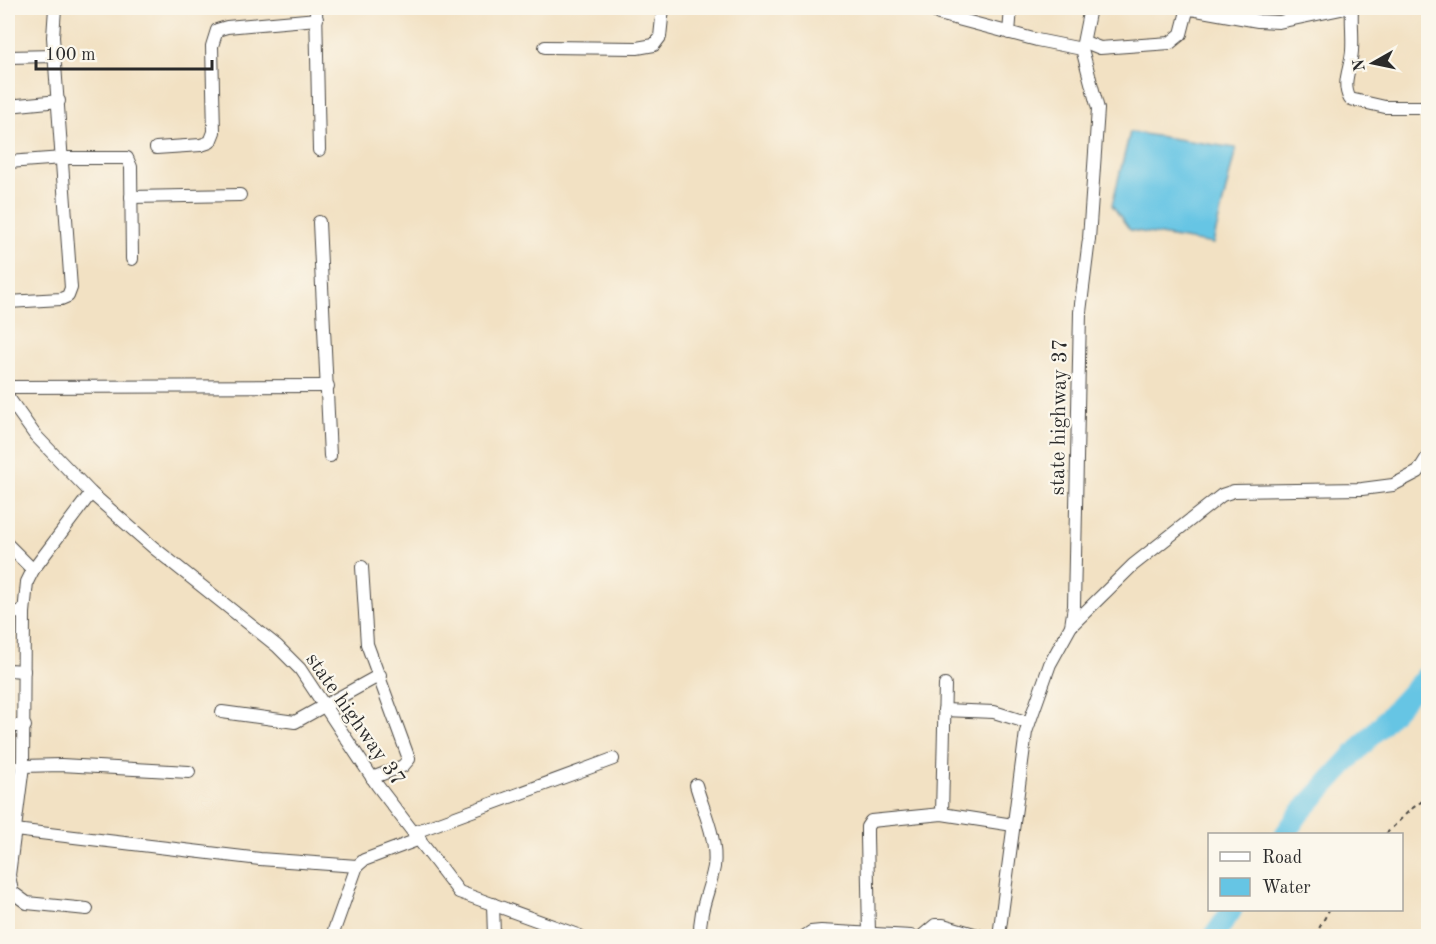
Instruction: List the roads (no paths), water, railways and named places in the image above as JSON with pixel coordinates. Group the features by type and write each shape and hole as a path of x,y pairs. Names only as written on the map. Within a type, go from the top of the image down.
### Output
{"street":[{"path":"8,302 61,299 68,296 71,288 55,56 55,8"},
{"path":"545,47 637,48 654,45 660,37 663,8"},
{"path":"929,8 939,14 1010,33 1100,48 1170,43 1181,34 1187,9 1258,21 1279,22 1346,8"},
{"path":"1010,33 1011,8"},
{"path":"1083,45 1090,8"},
{"path":"1352,8 1352,56 1346,81 1350,99 1385,107 1428,107"},
{"path":"156,148 201,145 210,142 214,132 212,46 217,30 317,13 320,150"},
{"name":"state highway 37","path":"999,936 1029,723 1050,664 1071,626 1080,312 1089,239 1098,109 1083,45"},
{"path":"8,57 55,56"},
{"path":"8,106 59,101"},
{"path":"8,162 63,158 127,158 131,167 132,259"},
{"path":"131,197 240,195"},
{"path":"319,222 330,456"},
{"path":"8,387 328,386"},
{"name":"state highway 37","path":"8,397 35,435 91,493 154,548 277,646 300,669 372,777 459,892 471,899 493,904 580,936"},
{"path":"1071,626 1133,565 1222,495 1234,491 1362,489 1393,485 1418,472 1428,456"},
{"path":"87,909 27,903 12,892 9,875 23,766 24,613 27,582 33,570 91,493"},
{"path":"8,544 33,570"},
{"path":"362,567 366,636 409,759 403,766 372,777"},
{"path":"8,611 24,613"},
{"path":"8,670 24,671"},
{"path":"222,712 295,722 327,707 380,675"},
{"path":"942,814 945,685"},
{"path":"944,710 1000,713 1029,723"},
{"path":"8,726 25,726"},
{"path":"332,936 357,866 364,860 417,836 613,759"},
{"path":"23,766 61,765 189,772"},
{"path":"696,784 715,855 714,868 700,910 700,936"},
{"path":"869,934 867,827 876,819 942,814 1013,825"},
{"path":"15,830 260,859 357,866"},
{"path":"493,904 494,936"},
{"path":"922,936 935,925 943,925 981,936"},
{"path":"805,936 821,931 911,936"}],"water":[{"path":"1130,132 1236,148 1213,244 1130,230 1112,205"}],"waterway":[{"path":"1286,833 1299,814 1428,674"},
{"path":"1214,936 1231,911"}]}
